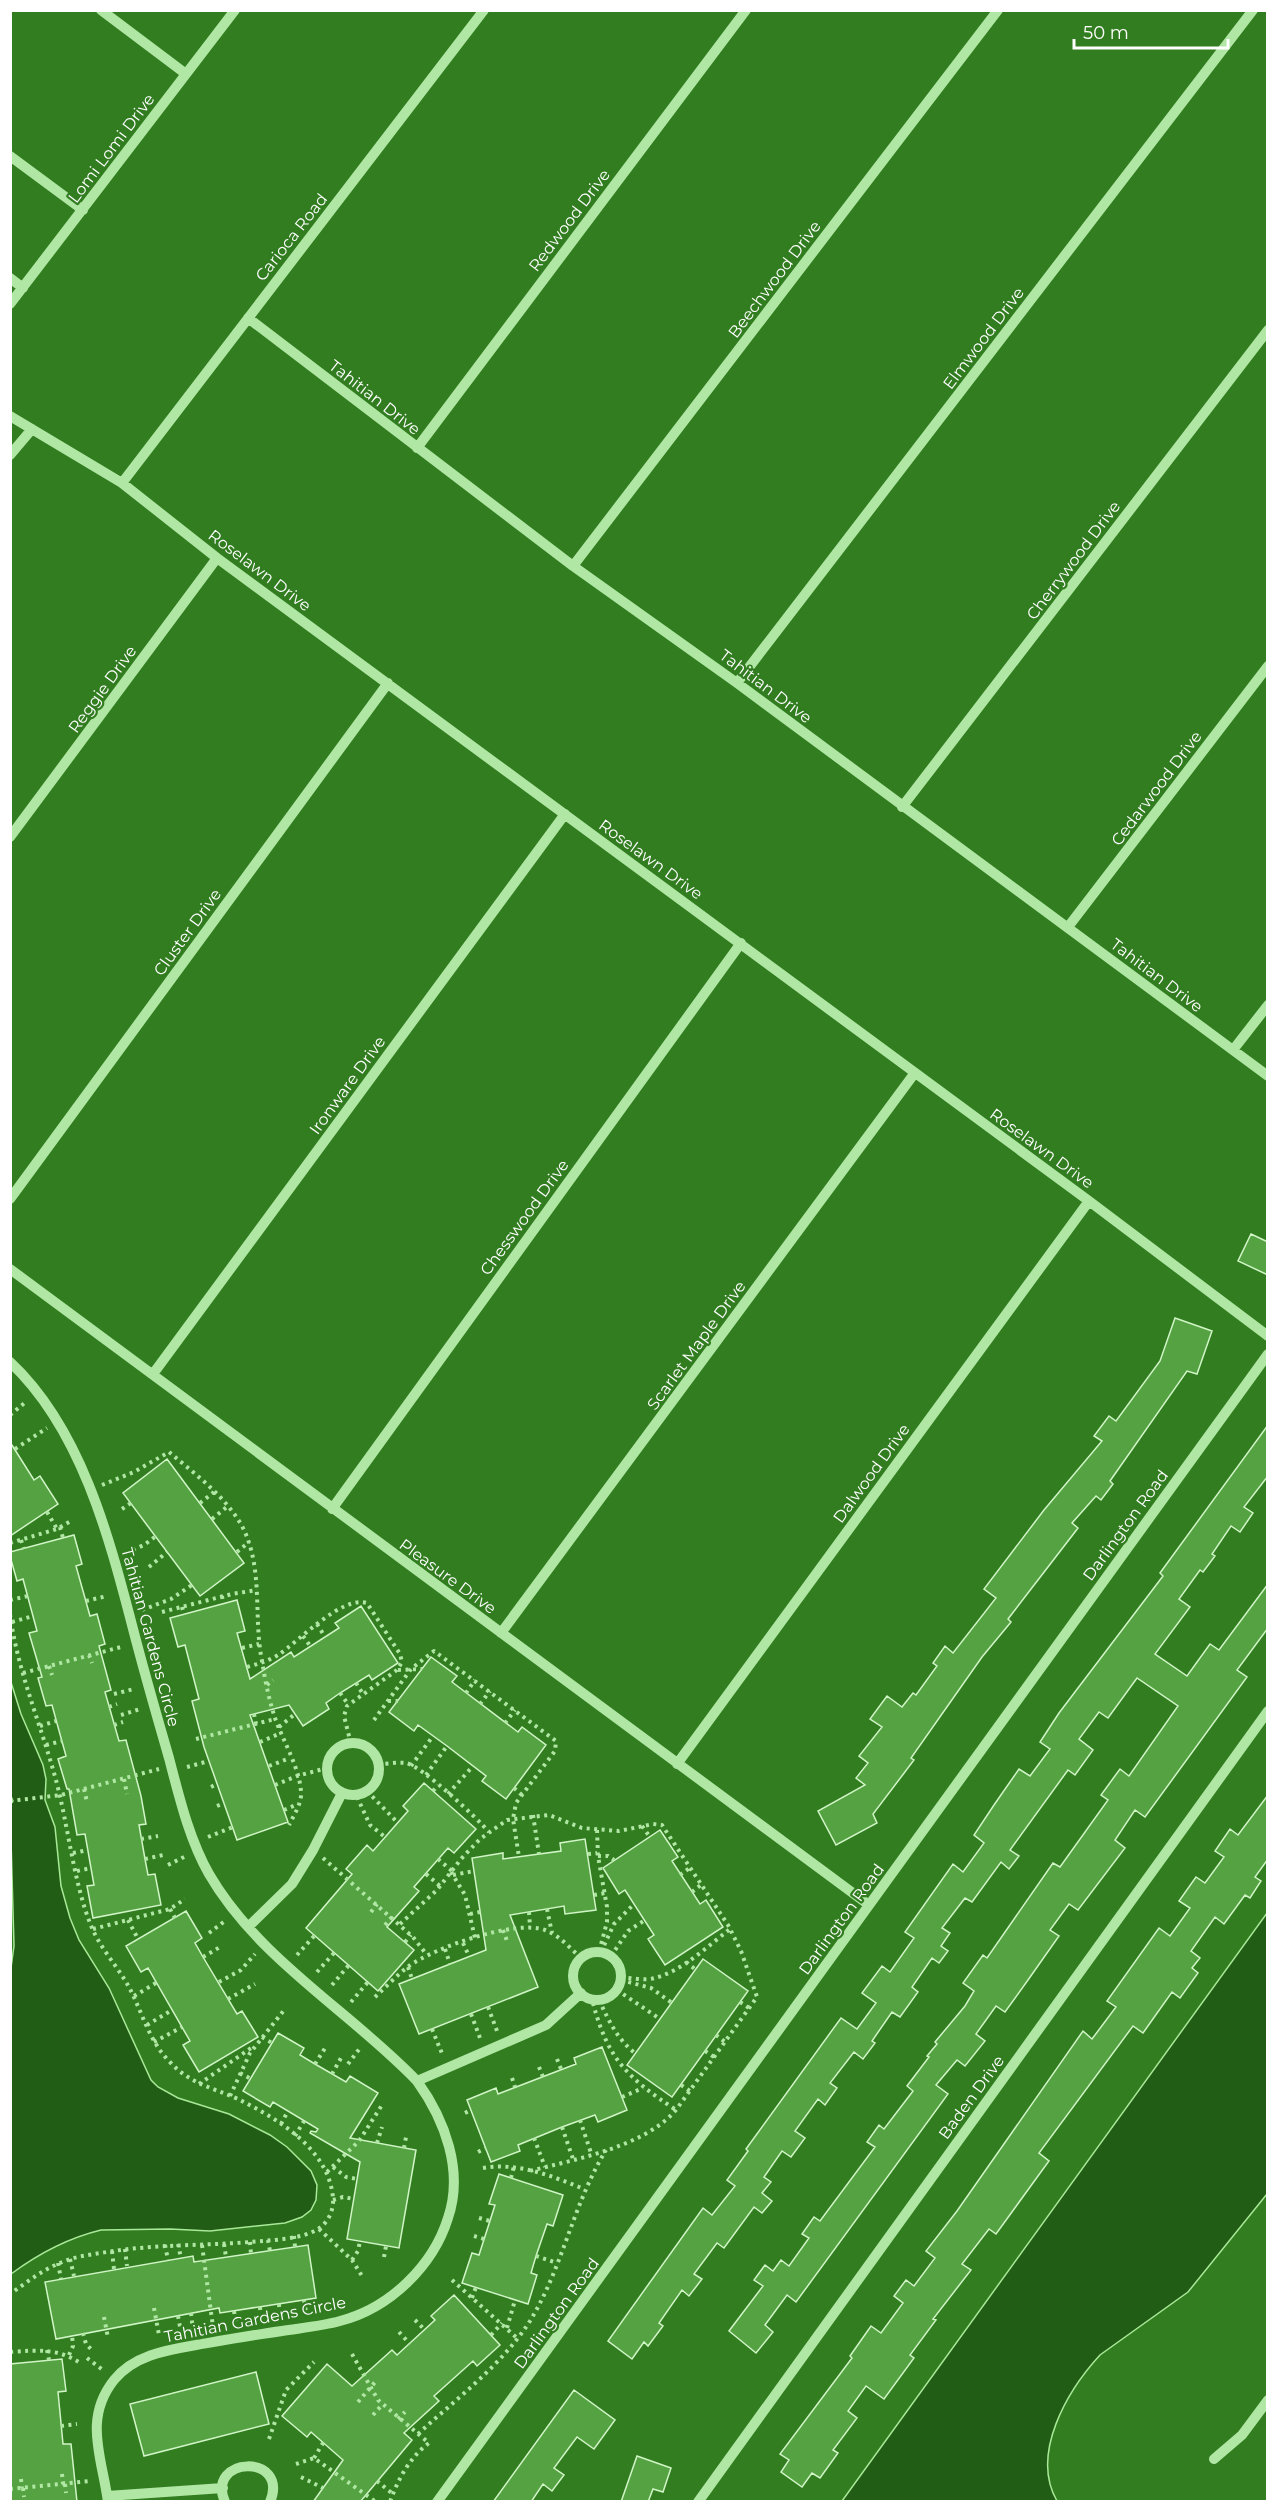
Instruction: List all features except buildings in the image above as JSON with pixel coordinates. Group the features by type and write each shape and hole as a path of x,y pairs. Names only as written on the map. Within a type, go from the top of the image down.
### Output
{"street":[{"path":"100,10 186,74"},
{"name":"Lomi Lomi Drive","path":"10,304 235,10"},
{"name":"Carioca Road","path":"122,483 484,10"},
{"name":"Redwood Drive","path":"417,448 746,10"},
{"name":"Beechwood Drive","path":"573,566 998,10"},
{"name":"Elmwood Drive","path":"737,683 1253,10"},
{"path":"10,156 83,210"},
{"path":"10,278 23,288"},
{"name":"Tahitian Drive","path":"248,318 573,566 737,683 1268,1076"},
{"name":"Cherrywood Drive","path":"902,807 1268,330"},
{"name":"Roselawn Drive","path":"10,416 122,483 217,558 741,943 914,1074 1268,1335"},
{"path":"10,455 32,429"},
{"name":"Reggie Drive","path":"10,837 217,558"},
{"name":"Cedarwood Drive","path":"1068,927 1268,666"},
{"name":"Cluster Drive","path":"10,1199 388,683"},
{"name":"Ironware Drive","path":"153,1374 566,814"},
{"name":"Chesswood Drive","path":"332,1509 741,943"},
{"path":"1233,1050 1268,1005"},
{"name":"Scarlet Maple Drive","path":"501,1634 914,1074"},
{"name":"Dalwood Drive","path":"677,1764 1089,1201"},
{"name":"Pleasure Drive","path":"10,1269 869,1905"},
{"name":"Darlington Road","path":"437,2502 1268,1354"},
{"name":"Tahitian Gardens Circle","path":"10,1362 36,1392 57,1422 72,1446 91,1490 114,1557 171,1768 195,1842 209,1875 248,1927 264,1944 417,2081 432,2102 448,2144 453,2181 453,2196 448,2218 441,2239 425,2264 401,2288 377,2305 340,2321 170,2350 141,2359 127,2367 106,2391 95,2424 108,2499 223,2488"},
{"name":"Baden Drive","path":"699,2502 1268,1711"},
{"path":"351,1744 367,1748 378,1764 377,1778 361,1793 342,1793 330,1781 327,1768 330,1757 336,1750 351,1744"},
{"path":"248,1927 292,1884 313,1850 342,1793"},
{"path":"588,1954 604,1954 620,1969 620,1982 610,1996 595,1999 581,1993 576,1987 574,1971 581,1958 588,1954"},
{"path":"417,2081 546,2025 581,1993"},
{"path":"1214,2459 1242,2435 1268,2400"},
{"path":"225,2502 224,2480 235,2468 251,2465 260,2468 271,2480 273,2488 270,2502"}],"path":[{"path":"10,1415 36,1392"},
{"path":"15,1449 57,1422"},
{"path":"91,1490 134,1472 169,1452 228,1506 242,1526 249,1542 257,1590 259,1644 267,1685 275,1719 297,1776 301,1797 289,1826"},
{"path":"200,1503 214,1492"},
{"path":"122,1509 130,1503"},
{"path":"212,1519 228,1506"},
{"path":"47,1512 63,1538"},
{"path":"12,1534 13,1542 58,1528 71,1521"},
{"path":"114,1557 144,1545 156,1536"},
{"path":"21,1540 24,1549"},
{"path":"237,1552 249,1542"},
{"path":"150,1567 168,1552"},
{"path":"129,1615 171,1599 192,1585"},
{"path":"162,1612 222,1596 257,1590"},
{"path":"10,1600 28,1596"},
{"path":"86,1601 107,1596"},
{"path":"222,1596 223,1603"},
{"path":"247,1667 278,1655 316,1624 358,1602 367,1603 401,1658 397,1670"},
{"path":"182,1607 184,1614"},
{"path":"10,1614 23,1673 61,1795 82,1897 92,1929 103,1950 134,1996 154,2042 166,2060 198,2085 230,2096 281,2124 324,2164 332,2185 333,2200 329,2217 319,2229 310,2234 250,2242 178,2244 125,2249 70,2259 58,2263 10,2294"},
{"path":"12,1622 33,1616"},
{"path":"316,1624 325,1637"},
{"path":"303,1636 311,1647"},
{"path":"242,1648 259,1644"},
{"path":"23,1673 121,1647"},
{"path":"90,1649 92,1664"},
{"path":"374,1720 411,1669 434,1651 552,1737 557,1744 555,1751 516,1803 513,1819 519,1857"},
{"path":"52,1660 52,1675"},
{"path":"351,1744 344,1716 348,1704 397,1670 422,1669"},
{"path":"267,1685 273,1680"},
{"path":"466,1693 475,1680"},
{"path":"356,1683 363,1694"},
{"path":"480,1704 490,1691"},
{"path":"340,1693 348,1704"},
{"path":"387,1701 398,1701"},
{"path":"109,1707 117,1704"},
{"path":"505,1722 515,1710"},
{"path":"254,1714 256,1724"},
{"path":"279,1727 296,1714"},
{"path":"196,1739 275,1719"},
{"path":"40,1726 56,1721"},
{"path":"114,1725 123,1722"},
{"path":"213,1726 215,1734"},
{"path":"260,1742 281,1734"},
{"path":"411,1766 433,1736"},
{"path":"46,1745 62,1741"},
{"path":"426,1775 447,1746"},
{"path":"268,1766 290,1758"},
{"path":"10,1801 61,1795 209,1761"},
{"path":"378,1764 407,1763 438,1785 489,1832"},
{"path":"448,1794 472,1766"},
{"path":"275,1785 327,1768"},
{"path":"124,1779 127,1794"},
{"path":"211,1786 217,1784"},
{"path":"433,1791 438,1785"},
{"path":"514,1788 522,1794"},
{"path":"84,1789 87,1802"},
{"path":"361,1793 398,1823"},
{"path":"361,1793 370,1825 385,1837"},
{"path":"217,1806 224,1803"},
{"path":"284,1810 298,1804"},
{"path":"465,1820 470,1814"},
{"path":"533,1815 538,1854"},
{"path":"400,1924 440,1886 466,1852 502,1822 533,1815 549,1815 582,1828 619,1832 659,1824 665,1828 730,1929 741,1951 757,1997 676,2110 641,2138 530,2171"},
{"path":"642,1826 650,1837"},
{"path":"195,1842 233,1827"},
{"path":"597,1830 607,1922 604,1954"},
{"path":"141,1839 158,1836"},
{"path":"73,1853 88,1850"},
{"path":"313,1850 400,1924 427,1955"},
{"path":"588,1854 608,1856 614,1860"},
{"path":"145,1859 163,1855"},
{"path":"438,1859 452,1872 465,1895 475,1938"},
{"path":"681,1875 691,1867"},
{"path":"77,1871 91,1868"},
{"path":"452,1872 474,1871"},
{"path":"426,1874 440,1886"},
{"path":"353,1883 357,1878"},
{"path":"692,1892 702,1884"},
{"path":"594,1895 605,1893"},
{"path":"92,1929 170,1909 185,1899"},
{"path":"370,1912 377,1904"},
{"path":"604,1954 614,1924 634,1904"},
{"path":"384,1910 388,1906"},
{"path":"170,1909 174,1918"},
{"path":"547,1909 552,1933"},
{"path":"470,1914 480,1912"},
{"path":"529,1912 530,1927"},
{"path":"385,1925 392,1917"},
{"path":"128,1920 138,1939"},
{"path":"604,1954 628,1931 645,1920"},
{"path":"375,1997 408,1967 427,1955 503,1930 530,1927 552,1933 581,1958"},
{"path":"620,1982 652,1979 686,1962 730,1929"},
{"path":"503,1930 507,1941"},
{"path":"288,1966 315,1935"},
{"path":"405,1942 411,1935"},
{"path":"464,1943 470,1956"},
{"path":"219,1982 241,1970 264,1944"},
{"path":"203,1957 220,1947"},
{"path":"445,1949 450,1964"},
{"path":"307,1983 334,1953"},
{"path":"686,1962 696,1970"},
{"path":"322,1996 349,1965"},
{"path":"408,1967 412,1979"},
{"path":"341,2013 368,1982"},
{"path":"620,1982 651,1989 672,2003"},
{"path":"620,1982 660,2019"},
{"path":"134,1996 156,1983"},
{"path":"228,1999 255,1984"},
{"path":"595,1999 624,2045 636,2054"},
{"path":"595,1999 600,2031 610,2051 643,2088 676,2110"},
{"path":"740,2002 749,2008"},
{"path":"488,2007 501,2044"},
{"path":"230,2096 257,2044 285,2009"},
{"path":"147,2025 172,2010"},
{"path":"471,2013 485,2051"},
{"path":"154,2042 182,2027"},
{"path":"432,2029 447,2068"},
{"path":"716,2035 725,2042"},
{"path":"262,2037 272,2043"},
{"path":"198,2085 257,2044"},
{"path":"315,2064 327,2045"},
{"path":"705,2050 714,2057"},
{"path":"332,2074 341,2058"},
{"path":"557,2059 561,2069"},
{"path":"539,2067 543,2077"},
{"path":"240,2073 251,2079"},
{"path":"512,2078 515,2087"},
{"path":"681,2085 690,2091"},
{"path":"622,2097 643,2088"},
{"path":"327,2172 358,2141 382,2105"},
{"path":"465,2113 471,2110"},
{"path":"281,2124 288,2111"},
{"path":"580,2120 591,2153"},
{"path":"295,2136 304,2121"},
{"path":"377,2143 382,2127"},
{"path":"562,2127 573,2158"},
{"path":"404,2148 406,2137"},
{"path":"534,2138 545,2167"},
{"path":"478,2152 486,2148"},
{"path":"418,2434 497,2362 537,2308 557,2263 584,2190 606,2149"},
{"path":"483,2168 514,2166 584,2190"},
{"path":"511,2178 514,2166"},
{"path":"333,2167 346,2177 357,2179"},
{"path":"333,2200 343,2197 354,2199"},
{"path":"479,2218 490,2221"},
{"path":"319,2229 352,2260 362,2276"},
{"path":"294,2236 295,2247"},
{"path":"474,2236 484,2239"},
{"path":"268,2240 270,2251"},
{"path":"352,2260 360,2241"},
{"path":"250,2242 251,2254"},
{"path":"178,2244 181,2258"},
{"path":"224,2244 226,2257"},
{"path":"165,2245 168,2260"},
{"path":"202,2245 213,2327"},
{"path":"384,2257 386,2246"},
{"path":"125,2249 127,2266"},
{"path":"112,2251 114,2268"},
{"path":"536,2256 557,2263"},
{"path":"70,2259 74,2277"},
{"path":"58,2263 61,2279"},
{"path":"452,2280 517,2338"},
{"path":"472,2298 476,2288"},
{"path":"304,2300 306,2313"},
{"path":"507,2328 515,2300"},
{"path":"279,2304 280,2317"},
{"path":"260,2307 261,2320"},
{"path":"154,2308 159,2335"},
{"path":"234,2311 236,2324"},
{"path":"191,2313 193,2330"},
{"path":"178,2316 181,2332"},
{"path":"104,2318 108,2338"},
{"path":"415,2320 424,2330"},
{"path":"490,2335 502,2323"},
{"path":"399,2332 410,2344"},
{"path":"83,2333 86,2344 93,2351"},
{"path":"69,2355 73,2346 72,2336"},
{"path":"47,2350 49,2360"},
{"path":"10,2352 47,2350 69,2355 82,2364"},
{"path":"352,2354 370,2388 382,2404 429,2443 411,2461 399,2479 390,2502"},
{"path":"269,2439 286,2390 314,2362"},
{"path":"358,2402 376,2381"},
{"path":"374,2415 382,2404"},
{"path":"398,2419 405,2412"},
{"path":"61,2426 77,2424"},
{"path":"296,2464 314,2458 323,2443"},
{"path":"314,2458 376,2502"},
{"path":"62,2474 66,2493"},
{"path":"301,2477 323,2488"},
{"path":"21,2479 24,2497"},
{"path":"10,2489 88,2481"},
{"path":"377,2481 393,2494"}],"shaded area":[{"path":"10,1679 21,1714 43,1765 46,1779 45,1800 55,1827 61,1886 70,1918 79,1940 109,1988 151,2080 158,2087 178,2098 229,2114 270,2135 287,2147 311,2171 317,2185 316,2200 311,2210 302,2217 285,2223 210,2231 101,2230 77,2237 54,2248 11,2274 10,1975 14,1946 10,1805 13,1801 10,1794"},
{"path":"1267,1913 1267,2194 1188,2292 1100,2355 1076,2386 1056,2424 1050,2444 1048,2463 1050,2483 1057,2501 842,2501"}]}
